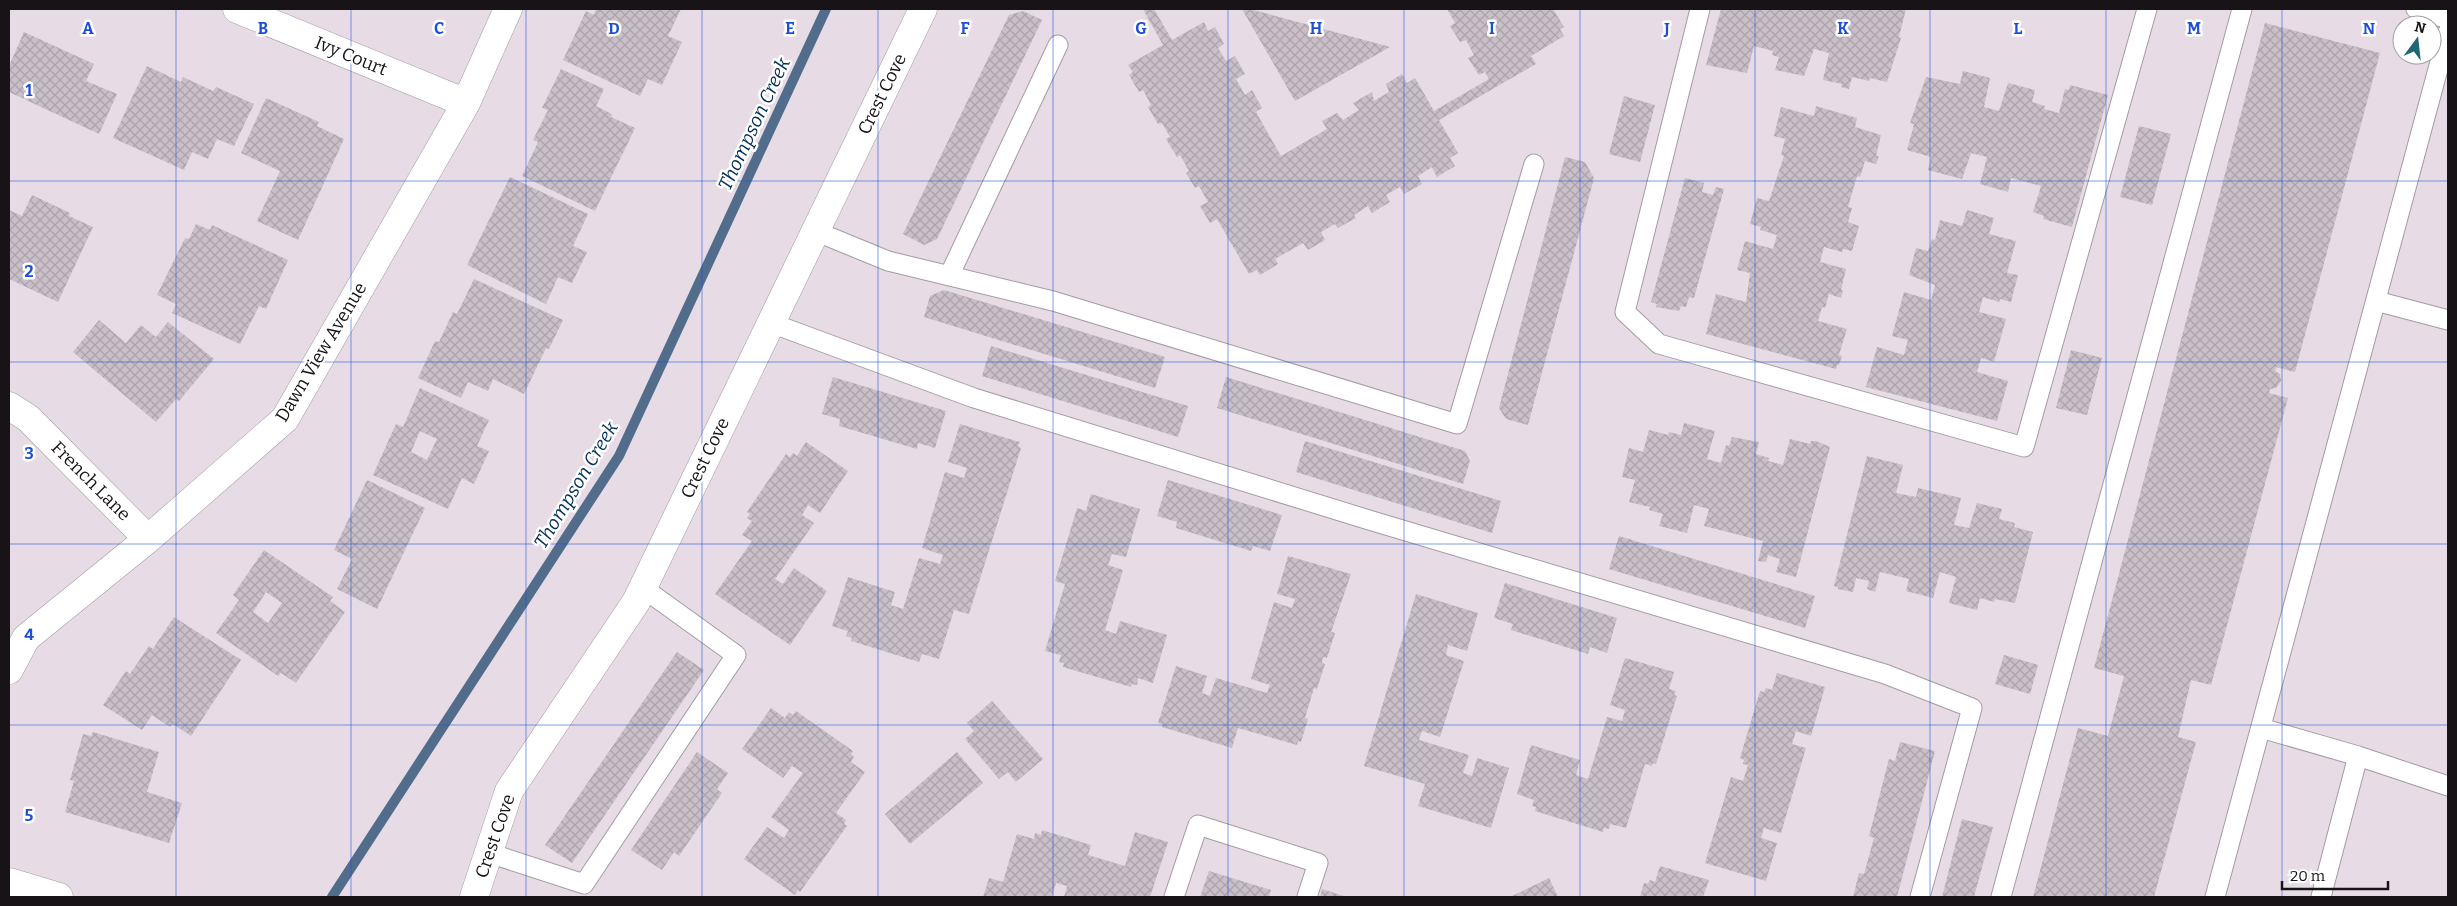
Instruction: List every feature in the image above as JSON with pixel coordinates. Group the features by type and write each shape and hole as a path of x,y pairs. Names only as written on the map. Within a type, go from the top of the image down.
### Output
{"street":[{"name":"Ivy Court","path":"237,9 466,103"},
{"name":"Dawn View Avenue","path":"9,670 26,638 148,539 285,418 466,103 508,9"},
{"name":"Crest Cove","path":"474,897 509,791 636,602 923,9"},
{"name":"French Lane","path":"9,406 28,418 148,539"},
{"path":"9,882 59,897"}],"lane":[{"path":"1700,9 1625,312 1659,344 2024,447 2146,12"},
{"path":"2001,897 2242,9"},
{"path":"2416,9 2448,19"},
{"path":"2215,897 2448,32"},
{"path":"949,276 1058,45"},
{"path":"815,231 888,261 1053,301 1457,424 1534,164"},
{"path":"2376,301 2448,320"},
{"path":"771,323 974,398 1379,523 1885,674 1972,708 1920,897"},
{"path":"489,853 584,884 736,655 643,588"},
{"path":"2261,728 2358,756 2448,786"},
{"path":"2320,897 2358,756"},
{"path":"1174,897 1198,825 1318,863 1307,897"}],"building":[{"path":"596,9 681,9 668,36 682,42 662,85 648,79 640,96 563,60 586,11 594,15"},
{"path":"1143,9 1154,9 1172,40 1204,22 1208,31 1215,27 1224,44 1218,48 1226,61 1235,56 1245,74 1236,79 1245,95 1252,90 1262,108 1256,112 1281,156 1327,129 1322,121 1337,113 1343,120 1359,110 1353,103 1372,92 1374,101 1389,92 1386,84 1402,74 1407,83 1415,78 1434,111 1489,79 1485,72 1479,75 1468,58 1474,55 1466,40 1460,42 1450,26 1455,23 1447,9 1553,9 1564,27 1560,29 1564,36 1531,56 1536,64 1439,120 1458,153 1450,158 1455,166 1437,177 1432,167 1418,176 1422,184 1404,194 1400,187 1386,195 1390,202 1372,213 1368,206 1354,215 1356,218 1338,228 1335,224 1321,232 1325,240 1308,250 1303,243 1275,259 1278,264 1260,275 1257,270 1249,274 1217,219 1210,223 1200,206 1208,202 1199,186 1195,188 1186,173 1189,171 1180,155 1177,157 1166,139 1170,137 1162,123 1158,124 1148,107 1151,105 1143,90 1139,92 1129,75 1133,72 1128,65 1163,45"},
{"path":"1242,9 1250,9 1390,47 1295,101"},
{"path":"1721,9 1906,9 1899,37 1901,38 1887,82 1870,78 1869,81 1852,77 1849,89 1841,87 1842,84 1823,80 1829,53 1814,49 1804,76 1775,70 1779,57 1772,55 1773,51 1754,46 1747,73 1706,65"},
{"path":"1023,11 1042,20 937,239 924,245 903,234 1009,15"},
{"path":"2265,23 2380,53 2295,372 2276,367 2275,371 2280,374 2281,381 2276,388 2270,389 2269,393 2288,398 2211,685 2191,680 2178,737 2196,742 2154,897 2033,897 2078,728 2108,736 2124,676 2094,668"},
{"path":"24,32 94,64 86,81 117,94 99,134 9,92 9,66"},
{"path":"147,66 181,82 183,77 213,91 216,87 254,104 234,146 217,139 208,159 192,152 184,170 113,138"},
{"path":"561,69 604,89 596,106 612,114 611,117 635,128 595,211 522,176 538,142 533,140 548,110 542,108"},
{"path":"1963,71 1990,78 1984,107 1999,111 2008,83 2035,90 2032,102 2045,106 2044,109 2059,113 2065,89 2069,90 2070,85 2108,95 2072,227 2043,219 2044,216 2033,212 2041,186 2011,178 2008,192 1980,184 1987,157 1971,153 1962,179 1928,170 1931,157 1907,150 1914,124 1910,123 1926,77 1960,84"},
{"path":"1624,96 1655,105 1640,162 1609,154"},
{"path":"266,98 319,122 317,126 344,139 298,240 257,221 280,171 241,153"},
{"path":"1816,106 1857,118 1855,127 1881,135 1876,156 1879,156 1876,164 1865,161 1860,177 1857,176 1848,207 1852,208 1848,222 1859,226 1852,251 1843,249 1842,252 1824,247 1820,262 1846,269 1841,298 1829,294 1825,308 1822,307 1818,321 1847,329 1839,355 1842,356 1836,369 1706,334 1716,294 1746,302 1750,273 1737,270 1745,241 1773,249 1777,235 1760,230 1761,227 1750,224 1757,198 1769,201 1784,156 1781,155 1785,139 1774,136 1781,107 1814,116"},
{"path":"2139,126 2171,134 2152,205 2120,197"},
{"path":"1565,157 1585,162 1594,178 1528,425 1506,419 1499,408"},
{"path":"510,177 588,214 573,246 587,252 572,283 558,277 546,304 467,265"},
{"path":"1685,178 1704,183 1702,192 1713,195 1716,187 1724,189 1694,298 1689,297 1686,307 1681,306 1679,311 1656,307 1657,304 1651,302"},
{"path":"32,195 70,213 69,216 93,227 58,302 9,279 9,210 22,216"},
{"path":"1967,210 1994,218 1989,234 2016,241 2007,273 2018,275 2011,302 2000,299 1999,302 1983,297 1979,312 2006,319 1994,362 1981,358 1977,372 2008,381 1997,421 1866,387 1877,347 1904,355 1908,340 1892,336 1904,292 1931,300 1935,285 1909,275 1916,248 1928,251 1932,239 1935,240 1940,220 1962,226"},
{"path":"196,224 210,230 212,225 288,260 266,309 259,306 240,344 172,313 176,304 157,295 185,238 189,239"},
{"path":"474,279 563,320 549,349 546,348 524,394 493,379 488,391 468,382 461,398 418,378 435,341 439,342 453,312 457,314"},
{"path":"944,290 1165,357 1155,388 924,317 930,296"},
{"path":"99,320 126,343 141,325 156,337 168,322 214,359 179,401 176,399 156,422 73,352"},
{"path":"991,346 1188,406 1178,437 982,376"},
{"path":"2071,350 2102,358 2087,415 2056,408"},
{"path":"833,377 946,411 935,448 918,443 917,449 839,426 840,419 822,414"},
{"path":"1226,377 1465,451 1470,461 1463,484 1217,408"},
{"path":"420,388 489,420 477,446 489,451 474,484 462,478 448,509 373,475 396,424 403,427","holes":["420,431 437,439 427,460 411,452"]},
{"path":"1684,423 1715,431 1707,459 1721,463 1726,445 1729,446 1732,437 1759,442 1756,454 1769,458 1768,461 1783,465 1790,439 1810,444 1811,441 1816,441 1830,447 1796,577 1776,572 1780,559 1768,555 1766,562 1758,561 1763,541 1704,526 1709,509 1694,505 1687,533 1659,526 1663,514 1649,510 1650,507 1629,502 1635,480 1622,477 1629,448 1643,452 1649,430 1668,435 1669,432 1681,435"},
{"path":"960,424 1020,442 1018,446 1021,448 969,614 954,610 939,659 922,654 919,662 851,641 852,638 846,636 848,631 832,626 848,577 895,592 891,605 903,609 919,558 940,564 943,555 922,548 945,472 964,478 967,468 948,462"},
{"path":"1305,441 1501,501 1492,533 1296,472"},
{"path":"806,442 848,471 820,513 808,505 802,515 814,523 775,579 783,584 794,568 827,591 790,645 715,594 752,541 742,535 752,521 747,518 750,514 747,512 786,454 790,457 793,453 797,456"},
{"path":"1867,456 1903,465 1896,493 1916,497 1918,488 1961,498 1954,525 1969,528 1977,503 2002,509 1999,519 2015,523 2014,527 2033,532 2015,603 1995,599 1994,602 1980,598 1977,610 1949,603 1956,577 1940,572 1933,598 1906,591 1909,579 1880,572 1875,592 1867,589 1869,581 1856,578 1853,592 1838,589 1838,587 1834,586"},
{"path":"367,480 425,508 377,609 337,589 352,559 334,550"},
{"path":"1168,480 1282,515 1270,551 1253,546 1251,551 1176,528 1177,522 1157,516"},
{"path":"1091,494 1140,509 1126,557 1112,554 1108,565 1123,570 1105,630 1116,634 1120,621 1167,635 1153,683 1138,678 1137,685 1132,684 1131,687 1063,667 1064,663 1059,662 1061,655 1045,651 1065,584 1055,581 1077,508 1086,511"},
{"path":"1619,536 1815,596 1805,628 1609,569"},
{"path":"264,550 333,597 330,601 345,612 296,683 281,673 278,676 216,633 239,600 233,595","holes":["266,592 282,603 268,623 253,612"]},
{"path":"1288,556 1351,574 1331,632 1335,633 1327,658 1323,657 1322,663 1325,664 1317,689 1314,688 1305,718 1308,719 1301,742 1298,741 1297,745 1238,728 1232,748 1162,727 1162,724 1158,723 1176,666 1207,676 1202,693 1210,696 1216,678 1267,693 1270,685 1251,679 1274,602 1292,608 1295,599 1277,594"},
{"path":"1505,583 1617,618 1607,653 1590,647 1588,654 1511,630 1513,624 1494,618"},
{"path":"1416,594 1478,613 1467,651 1448,645 1446,655 1464,661 1440,737 1422,731 1419,740 1469,755 1463,773 1472,776 1477,758 1509,768 1491,828 1418,806 1425,784 1364,766"},
{"path":"174,617 241,660 191,736 173,724 170,727 152,715 142,730 103,705 126,671 130,674 149,646 153,649"},
{"path":"677,652 704,670 572,863 545,845"},
{"path":"2004,655 2038,665 2030,694 1995,684"},
{"path":"1625,658 1674,672 1669,689 1676,691 1674,695 1677,696 1656,764 1653,763 1652,766 1645,764 1626,828 1610,824 1609,829 1604,828 1603,832 1535,811 1536,807 1532,806 1534,800 1517,794 1531,745 1580,760 1576,775 1588,779 1607,717 1622,721 1625,710 1610,705"},
{"path":"1777,673 1825,687 1811,736 1796,731 1792,744 1806,748 1781,833 1764,828 1761,838 1777,843 1766,881 1705,863 1731,777 1743,781 1748,765 1743,764 1744,760 1740,758 1760,691 1764,692 1766,688 1772,690"},
{"path":"992,701 1043,759 1016,782 1008,772 999,779 965,739 974,731 967,723"},
{"path":"771,708 785,718 789,712 793,715 796,711 853,751 851,754 854,757 851,762 865,772 836,813 846,820 844,824 847,826 800,892 798,890 795,895 744,859 767,827 784,838 789,830 771,817 803,773 792,766 783,778 742,749"},
{"path":"93,732 159,752 147,792 182,803 169,843 65,812 74,781 70,780 83,734 91,736"},
{"path":"1900,742 1935,751 1897,897 1853,897 1859,873 1864,874 1874,838 1869,836 1889,759 1895,761"},
{"path":"697,752 728,773 717,789 722,793 679,856 674,852 662,870 631,850"},
{"path":"957,752 983,783 910,844 885,814"},
{"path":"1962,819 1993,827 1974,897 1942,897"},
{"path":"1042,830 1091,845 1088,855 1125,866 1135,832 1168,842 1150,897 1064,897 1067,886 1056,883 1052,897 983,897 989,878 1003,882 1017,834 1034,839 1035,833 1041,835"},
{"path":"1660,866 1709,880 1703,897 1640,897 1644,883 1648,884 1650,880 1655,882"},
{"path":"1209,871 1271,890 1269,897 1200,897"},
{"path":"1549,878 1558,897 1510,897"},
{"path":"1322,889 1347,897 1320,897"}],"waterway":[{"name":"Thompson Creek","path":"332,897 619,456 826,9"}]}
